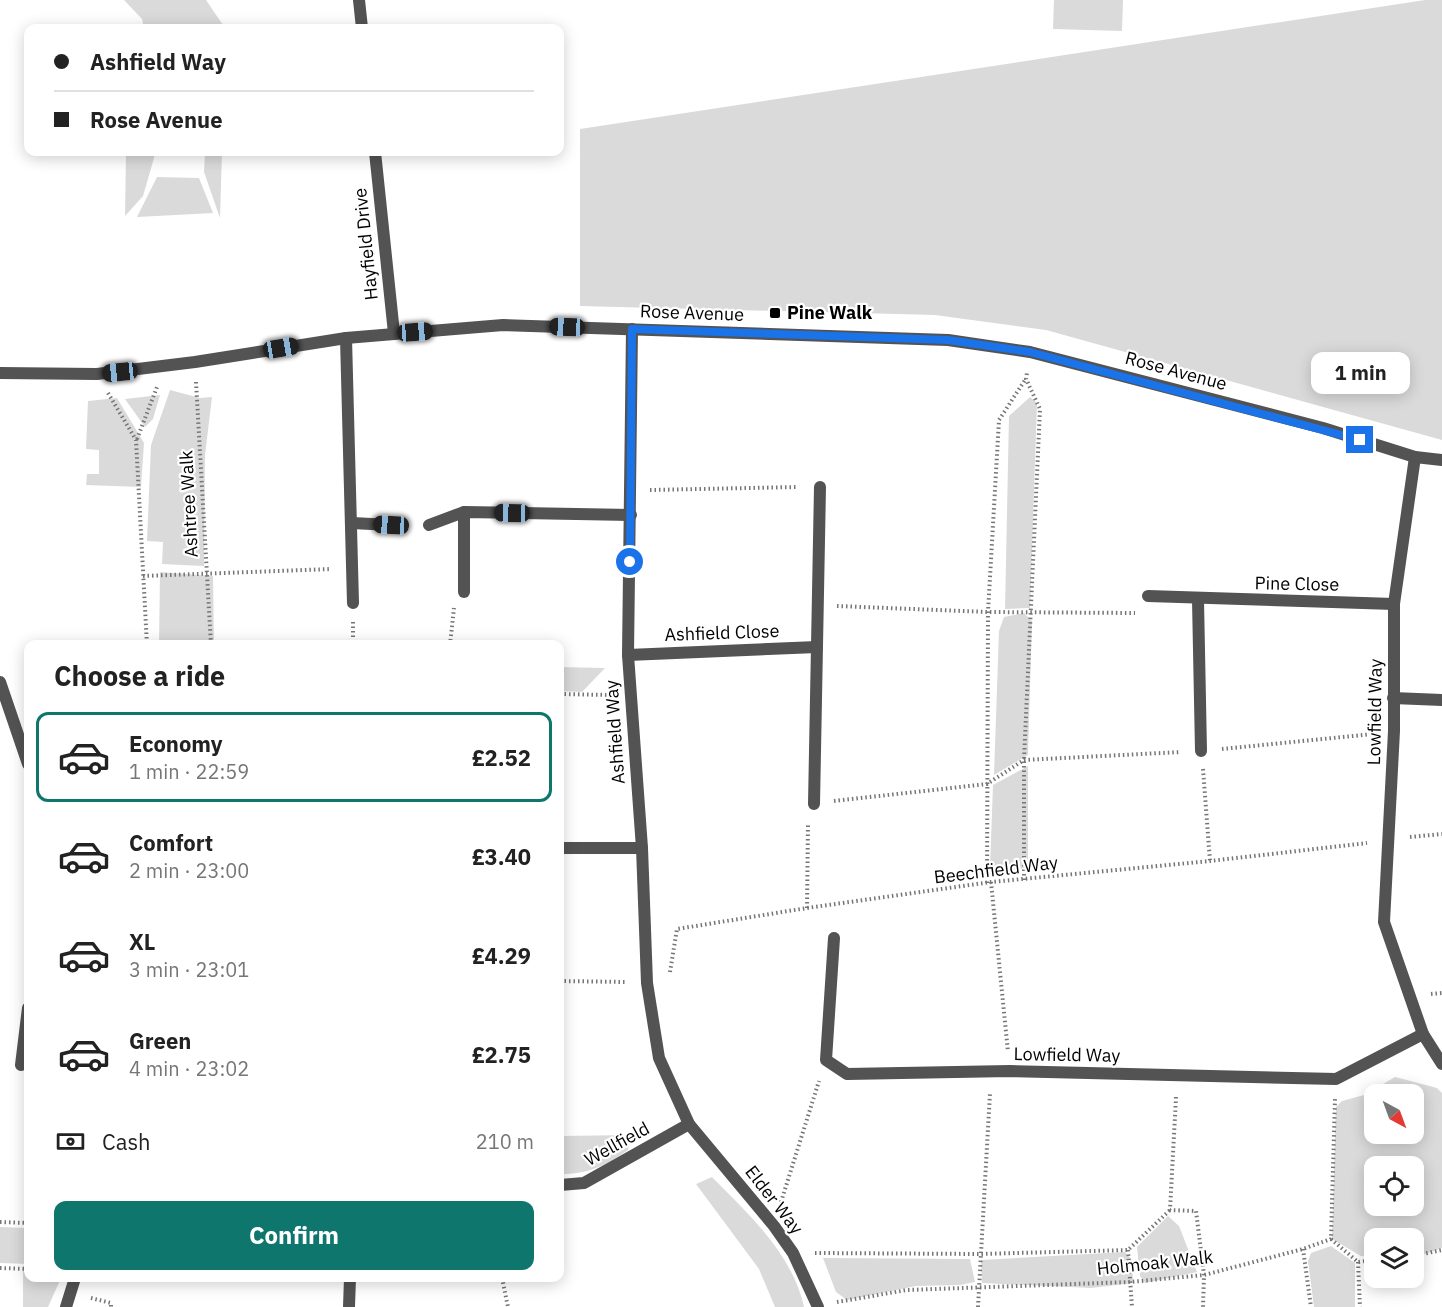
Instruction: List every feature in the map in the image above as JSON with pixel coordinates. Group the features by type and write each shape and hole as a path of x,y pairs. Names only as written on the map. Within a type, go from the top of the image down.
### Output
{"street":[{"path":"359,0 362,24"},
{"name":"Hayfield Drive","path":"375,156 394,333"},
{"name":"Rose Avenue","path":"0,373 97,374 195,362 346,338 503,325 948,340 1030,352 1323,428 1415,457 1442,460"},
{"name":"Ashfield Way","path":"632,329 628,655 642,848 647,983 659,1058 689,1124"},
{"path":"346,338 353,603"},
{"name":"Lowfield Way","path":"1415,457 1394,604 1394,731 1384,922 1423,1034 1442,1064"},
{"path":"814,804 820,487"},
{"path":"429,525 464,512 631,515"},
{"path":"464,512 464,592"},
{"path":"352,524 391,525"},
{"name":"Pine Close","path":"1148,596 1198,600 1394,604"},
{"path":"1198,600 1202,751"},
{"name":"Ashfield Close","path":"628,655 817,647"},
{"path":"0,682 24,752"},
{"path":"1393,698 1442,700"},
{"path":"564,848 642,848"},
{"path":"826,1060 834,938"},
{"name":"Lowfield Way","path":"826,1060 847,1074 1010,1071 1336,1079 1423,1034"},
{"path":"21,1065 24,1041"},
{"name":"Wellfield","path":"564,1185 584,1183 689,1124"},
{"name":"Elder Way","path":"689,1124 774,1226 793,1253 818,1306"},
{"path":"66,1307 74,1282"},
{"path":"349,1307 350,1282"}],"path":[{"path":"1010,1071 989,883 988,612 999,420 1026,379 1030,352"},
{"name":"Ashtree Walk","path":"195,362 211,640"},
{"path":"147,640 136,440 165,366"},
{"path":"97,374 136,440"},
{"path":"1024,880 1024,760 1041,409 1026,379"},
{"path":"631,490 820,487"},
{"path":"143,576 352,568"},
{"path":"450,640 452,611 464,592"},
{"path":"818,605 988,612 1136,614 1148,596"},
{"path":"564,694 630,695"},
{"path":"807,908 808,819 814,804 987,784 1024,760 1202,751 1394,731"},
{"path":"1202,751 1210,861"},
{"name":"Beechfield Way","path":"647,983 670,972 677,929 807,908 989,883 1210,861 1442,834"},
{"path":"564,981 647,983"},
{"path":"774,1226 826,1060"},
{"path":"978,1307 991,1071"},
{"path":"793,1253 980,1254 1128,1250 1170,1209 1177,1075"},
{"path":"1336,1079 1331,1239 1358,1262 1360,1307"},
{"path":"1170,1209 1196,1211 1204,1275 1203,1307"},
{"path":"0,1222 24,1223"},
{"name":"Holmoak Walk","path":"818,1306 907,1290 1130,1282 1204,1275 1303,1250 1331,1239"},
{"path":"1128,1250 1132,1307"},
{"path":"1303,1250 1311,1307"},
{"path":"1424,1254 1442,1250"},
{"path":"1358,1262 1364,1261"},
{"path":"0,1268 24,1269"},
{"path":"503,1282 508,1307"}],"shaded area":[{"path":"124,0 206,0 222,24 143,24 142,19"},
{"path":"1054,0 1123,0 1122,31 1053,29"},
{"path":"1425,0 1442,0 1442,440 1046,330 935,315 580,306 580,129"},
{"path":"126,156 154,156 143,196 125,216"},
{"path":"205,156 222,156 220,218 204,172"},
{"path":"157,177 199,178 213,213 137,217"},
{"path":"170,390 200,398 212,397 205,455 204,566 162,564 163,542 147,541 151,445"},
{"path":"160,395 153,419 145,427 125,399"},
{"path":"1030,397 1037,403 1030,608 1005,609 1009,416"},
{"path":"117,398 144,443 141,487 86,485 87,474 99,474 99,450 86,449 88,401"},
{"path":"160,572 213,576 214,640 159,640"},
{"path":"1024,613 1032,621 1028,755 994,775 999,631 1004,617"},
{"path":"564,667 605,668 582,692 564,691"},
{"path":"1028,766 1028,867 998,874 990,867 993,785"},
{"path":"1395,1077 1422,1084 1383,1084"},
{"path":"1424,1085 1437,1088 1442,1093 1442,1248 1424,1254 1424,1228 1364,1228 1364,1256 1332,1239 1336,1107 1342,1101 1364,1095 1364,1144 1424,1144"},
{"path":"632,1135 628,1150 596,1168 570,1174 564,1174 564,1136"},
{"path":"712,1177 754,1221 779,1252 790,1269 804,1307 775,1307 759,1269 696,1184"},
{"path":"1168,1216 1179,1226 1197,1272 1145,1283 1140,1276 1137,1247"},
{"path":"0,1227 24,1228 24,1264 0,1263"},
{"path":"1331,1246 1355,1263 1355,1307 1314,1307 1308,1261 1311,1253"},
{"path":"1125,1252 1132,1260 1133,1283 1091,1288 982,1283 981,1260"},
{"path":"823,1258 970,1259 975,1282 960,1285 916,1286 847,1300 836,1292"},
{"path":"23,1270 24,1282 59,1282 48,1307 23,1307"}],"place":[{"name":"Pine Walk","path":"775,313"}],"route":[{"path":"630,562 632,329 948,340 1030,352 1323,428 1360,440"}]}
